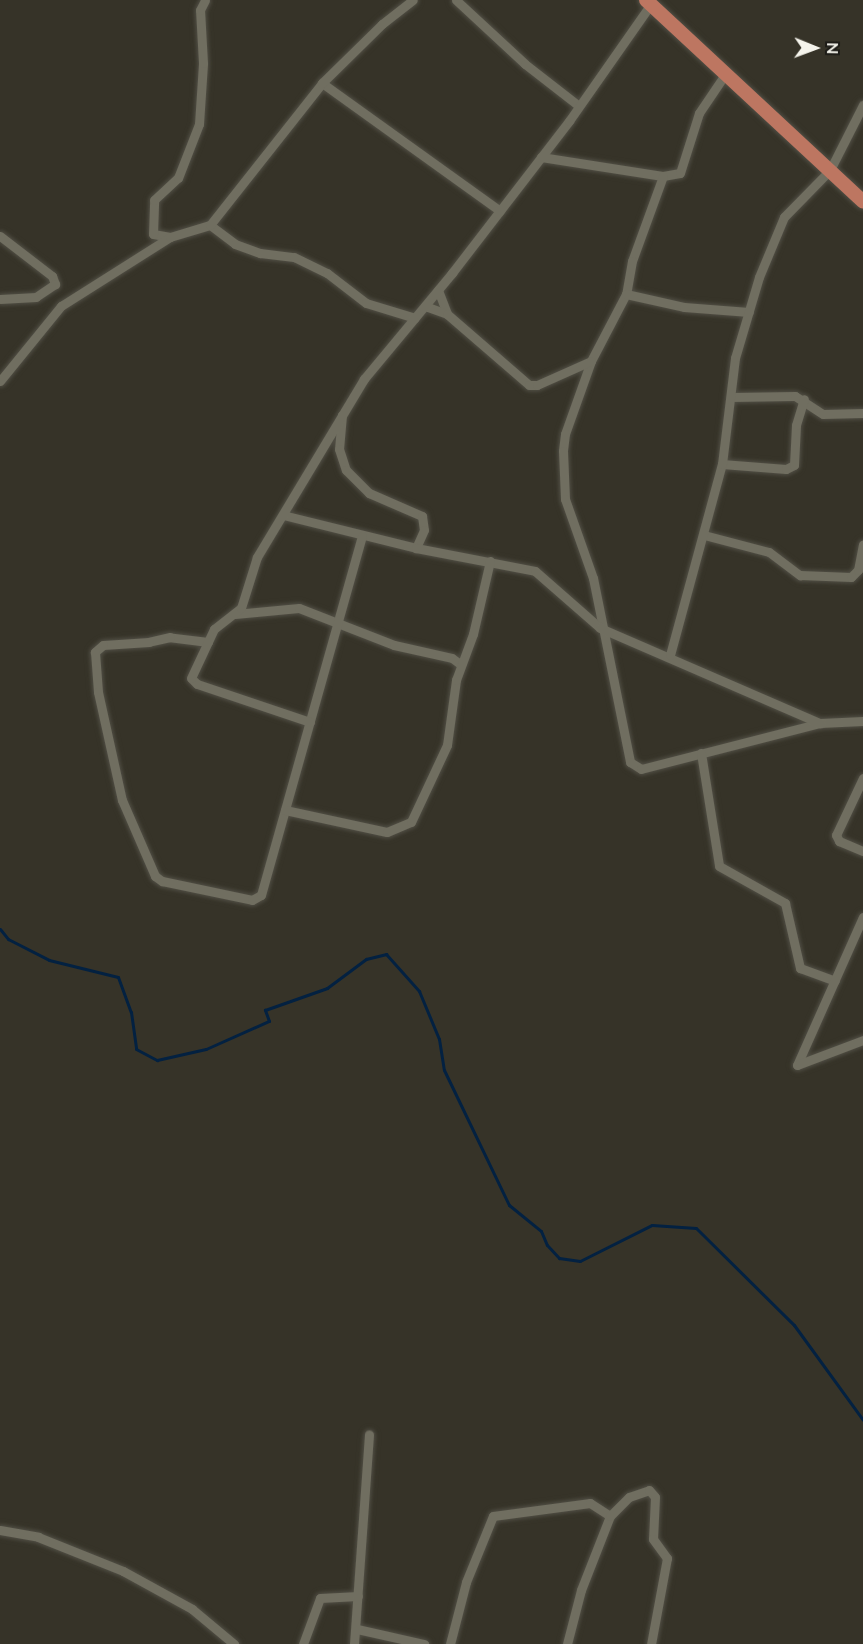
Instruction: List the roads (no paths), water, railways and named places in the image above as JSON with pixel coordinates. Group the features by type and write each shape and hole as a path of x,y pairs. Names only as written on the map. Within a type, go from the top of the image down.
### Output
{"main road":[{"path":"648,2 863,202"}],"street":[{"path":"170,237 153,234 154,200 178,178 199,124 203,63 200,10 205,0"},
{"path":"0,381 55,311 170,237 210,225 322,82 382,24 413,0"},
{"path":"456,0 525,64 579,106"},
{"path":"310,722 192,681 208,642 220,622 236,614 242,608 257,557 343,410 542,157 648,2"},
{"path":"542,157 663,176 680,173 699,113 726,74"},
{"path":"322,82 500,211"},
{"path":"670,655 722,464 735,357 759,277 784,217 830,170 863,105"},
{"path":"663,176 632,261 626,294 591,361 565,434 563,472 566,499 593,578 600,628 630,762 640,769 820,723 863,721"},
{"path":"210,225 235,244 294,257 327,273 366,303 415,318"},
{"path":"0,236 52,276 55,284 36,297 0,299"},
{"path":"438,290 447,314"},
{"path":"626,294 684,307 749,312"},
{"path":"425,306 447,314 529,385 537,385 591,361"},
{"path":"731,397 804,399"},
{"path":"804,399 812,410 823,414 863,413"},
{"path":"722,464 786,468 794,465 796,425 804,399"},
{"path":"343,410 339,449 346,470 369,493 422,516 424,530 416,548"},
{"path":"282,515 416,548 518,565 543,574 600,628 632,644 670,655 820,723"},
{"path":"704,535 769,552 800,576 851,577 858,570 863,544"},
{"path":"208,642 170,637 103,645 95,652 98,692 122,800 155,876 162,881 257,899 285,810 335,623 362,536"},
{"path":"285,810 387,832 406,827 433,780 447,745 460,664 473,634 490,561"},
{"path":"236,614 299,608 335,623 460,664"},
{"path":"701,753 719,866 785,903 800,968 835,981"},
{"path":"863,778 836,836 839,841 863,851"},
{"path":"863,917 797,1065 863,1040"},
{"path":"354,1644 357,1629 369,1435"},
{"path":"567,1644 582,1590 610,1516 635,1494 653,1491 653,1539 667,1563 651,1644"},
{"path":"450,1644 466,1582 493,1516 590,1503 610,1516"},
{"path":"0,1530 39,1537 132,1575 192,1610 234,1644"},
{"path":"303,1644 321,1598 358,1596"},
{"path":"357,1629 424,1644"}],"waterway":[{"path":"0,929 8,939 49,960 118,977 131,1012 136,1049 157,1060 206,1049 269,1021 265,1010 327,988 366,959 386,954 419,991 439,1039 444,1070 509,1205 541,1231 547,1245 559,1258 580,1261 652,1225 696,1228 794,1325 863,1420"}]}
